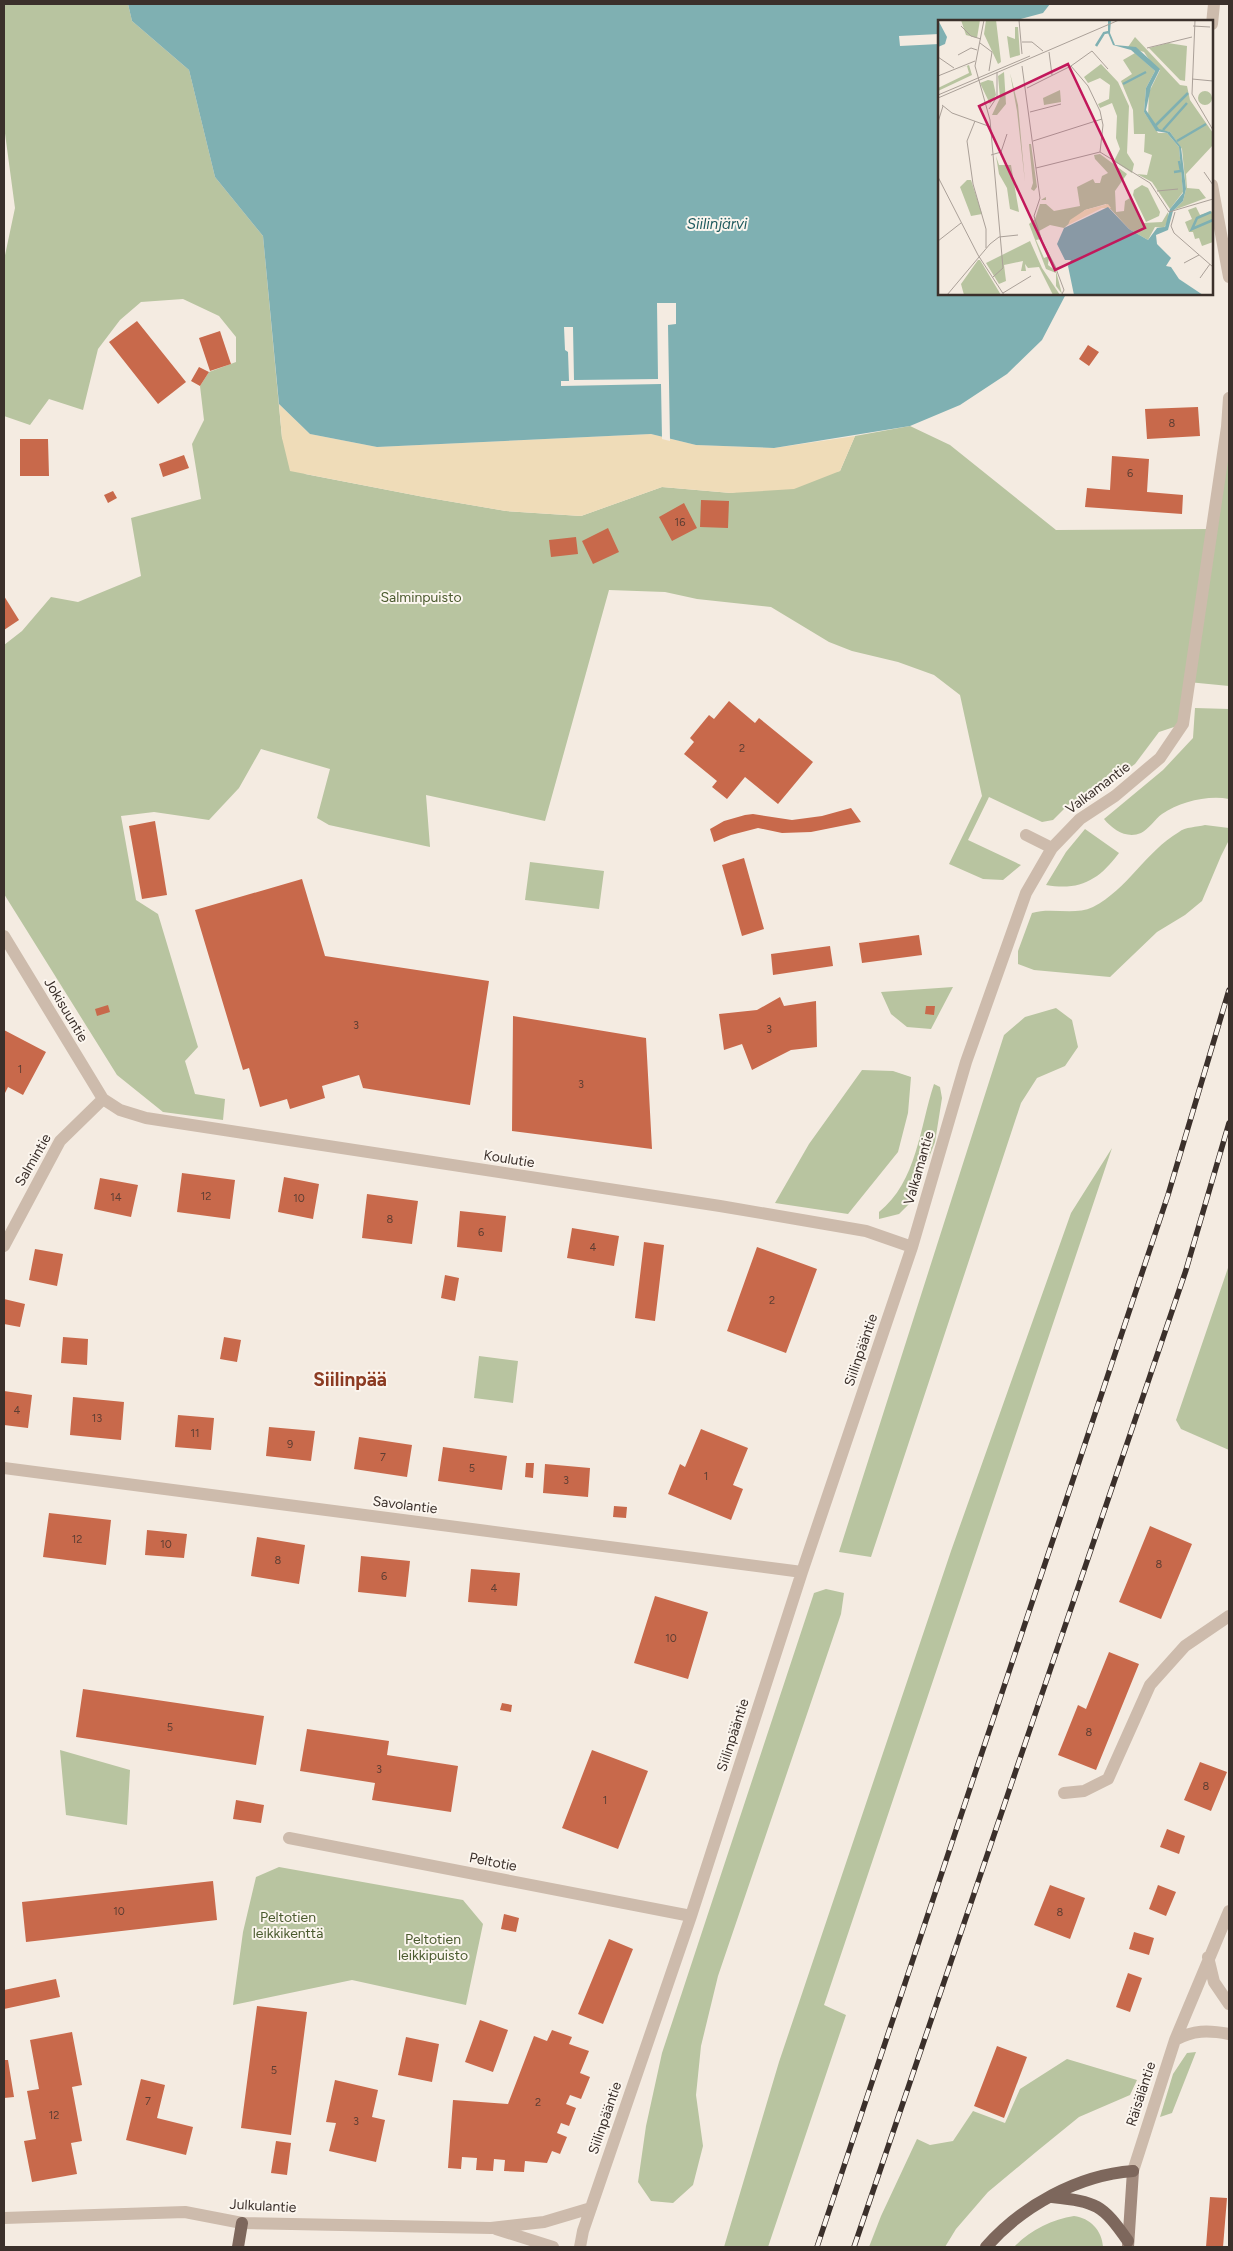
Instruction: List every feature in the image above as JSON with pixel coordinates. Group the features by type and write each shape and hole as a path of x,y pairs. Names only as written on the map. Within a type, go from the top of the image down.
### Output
{"main road":[{"path":"986,2247 1017,2216 1052,2196 1112,2172 1133,2171"},
{"path":"1052,2196 1078,2200 1096,2206 1110,2215 1128,2244"},
{"path":"238,2247 242,2223"}],"street":[{"path":"1212,20 1214,4"},
{"path":"1213,190 1229,277"},
{"name":"Valkamantie","path":"912,1247 966,1062 1026,893 1052,848 1080,819 1115,796 1160,758 1183,724 1227,427 1229,398"},
{"path":"1026,835 1052,848"},
{"name":"Jokisuuntie","path":"4,936 104,1099"},
{"name":"Koulutie","path":"104,1099 120,1110 146,1118 720,1206 866,1231 912,1247"},
{"name":"Salmintie","path":"4,1246 60,1141 104,1099"},
{"name":"Siilinpääntie","path":"580,2247 590,2208 690,1916 802,1572 912,1247"},
{"name":"Savolantie","path":"4,1468 802,1572"},
{"path":"1064,1793 1084,1791 1108,1779 1150,1685 1186,1646 1229,1616"},
{"name":"Peltotie","path":"289,1838 690,1916"},
{"name":"Räisäläntie","path":"1128,2244 1133,2171 1174,2040 1229,1911"},
{"path":"1208,1957 1214,1982 1229,2004"},
{"path":"1174,2040 1194,2031 1212,2031 1229,2034"},
{"name":"Julkulantie","path":"4,2218 185,2212 242,2223 491,2228 544,2222 590,2208"},
{"name":"Julkulantie","path":"491,2228 554,2247"}],"green space":[{"name":"Salminpuisto","path":"4,4 128,4 132,21 189,70 215,177 263,236 282,438 305,474 506,511 581,516 662,487 731,493 840,471 855,436 910,426 950,445 1056,530 1210,529 1229,428 1229,686 1188,682 1183,724 1159,732 1135,764 1096,792 1069,804 1053,820 1042,822 989,797 968,840 1021,865 1003,880 983,879 949,864 982,796 960,695 934,675 898,662 852,651 829,642 771,607 697,599 665,592 609,590 545,821 426,795 430,847 329,825 317,818 330,769 261,749 239,788 209,820 154,812 121,816 136,900 158,914 198,1047 185,1061 195,1094 225,1099 223,1120 163,1112 117,1075 4,894 4,645 22,631 51,597 78,602 141,576 131,518 201,499 192,444 204,420 200,386 209,372 236,362 236,337 219,316 183,299 141,302 120,320 98,349 83,410 49,399 30,425 4,416 4,260 15,208 4,126"},
{"path":"1195,708 1229,709 1229,799 1194,800 1177,806 1162,814 1144,831 1136,835 1116,830 1104,819 1163,770 1193,738"},
{"path":"1205,825 1229,828 1229,840 1202,901 1185,915 1157,932 1110,977 1034,970 1018,964 1018,951 1032,913 1039,911 1078,911 1093,907 1116,891 1167,840 1184,829"},
{"path":"1085,829 1119,853 1096,877 1079,885 1046,885 1066,852"},
{"path":"530,862 604,871 599,909 525,900"},
{"path":"953,987 931,1029 907,1027 891,1014 881,992"},
{"path":"1056,1008 1072,1020 1078,1047 1065,1066 1037,1078 1021,1103 871,1557 839,1552 1004,1035 1025,1017"},
{"path":"862,1070 893,1071 911,1077 908,1113 898,1152 848,1214 775,1203 809,1144"},
{"path":"934,1084 940,1087 942,1098 935,1142 912,1201 899,1214 879,1219 879,1212 892,1200 902,1185 916,1152"},
{"path":"1112,1148 824,2005 846,2015 768,2247 724,2247 779,2062 951,1551 1071,1213"},
{"path":"1229,1265 1229,1450 1181,1429 1176,1420"},
{"path":"479,1356 518,1361 513,1403 474,1398"},
{"path":"826,1589 844,1593 841,1614 718,1976 701,2046 696,2095 703,2146 693,2185 673,2203 651,2201 638,2182 646,2126 662,2053 814,1593"},
{"path":"60,1750 130,1770 127,1825 66,1815"},
{"path":"279,1867 463,1900 483,1924 466,2005 352,1980 233,2005 243,1932 256,1877"},
{"path":"1196,2052 1172,2113 1160,2117 1173,2074 1187,2053"},
{"path":"1067,2059 1137,2080 1130,2095 1079,2117 988,2192 956,2229 945,2247 869,2247 881,2216 917,2139 930,2145 953,2141 973,2111 1005,2123 1020,2089"},
{"path":"1074,2216 1085,2219 1098,2230 1103,2247 1014,2247 1041,2227 1057,2220"}],"sand":[{"path":"279,404 310,434 377,447 651,434 696,445 774,448 855,436 840,471 794,489 731,493 662,487 581,516 506,511 290,471 282,438"}],"water":[{"name":"Siilinjärvi","path":"128,4 1050,4 1043,13 1017,20 938,20 938,295 1065,295 1042,340 1007,374 960,405 910,426 774,448 696,445 651,434 377,447 310,434 279,404 263,236 215,177 189,70 132,21"}],"pier":[{"path":"938,34 938,44 900,46 899,36"},
{"path":"657,303 676,303 676,324 668,325 670,441 662,439 661,384 561,386 561,381 569,381 568,352 565,350 564,327 573,327 574,380 658,379"}],"building":[{"path":"137,321 186,382 158,404 109,342"},
{"path":"220,331 231,364 210,371 199,338"},
{"path":"1088,345 1099,352 1089,366 1079,359"},
{"path":"199,367 209,372 200,386 191,381"},
{"path":"1198,407 1200,436 1147,439 1145,409"},
{"path":"20,439 48,439 49,476 20,476"},
{"path":"184,455 189,468 163,477 159,464"},
{"path":"1112,456 1149,459 1147,492 1183,495 1182,514 1085,507 1087,488 1110,490"},
{"path":"113,491 117,498 108,503 104,495"},
{"path":"701,500 729,501 728,528 700,527"},
{"path":"684,503 697,528 672,541 659,517"},
{"path":"608,528 619,552 593,564 582,541"},
{"path":"576,537 578,554 551,557 549,540"},
{"path":"4,596 19,620 4,630"},
{"path":"729,701 755,723 759,718 813,762 778,804 745,777 727,799 712,787 717,781 684,754 694,742 690,738 709,715 714,719"},
{"path":"851,808 861,822 811,832 782,833 758,828 731,835 714,842 710,829 724,821 745,815 753,814 792,820 822,816"},
{"path":"155,821 167,895 142,899 129,826"},
{"path":"744,858 764,929 742,936 722,865"},
{"path":"302,879 325,956 489,981 470,1105 363,1088 359,1075 322,1086 325,1098 290,1109 287,1099 260,1107 249,1068 243,1070 195,910"},
{"path":"919,935 922,955 862,963 859,943"},
{"path":"830,946 833,966 773,975 771,954"},
{"path":"780,997 784,1006 816,1001 817,1047 791,1050 752,1070 742,1044 724,1050 719,1014 757,1010"},
{"path":"108,1005 110,1012 97,1016 95,1009"},
{"path":"926,1006 935,1006 934,1015 925,1014"},
{"path":"513,1016 646,1038 652,1149 512,1131"},
{"path":"4,1030 46,1052 23,1095 8,1087 4,1095"},
{"path":"182,1173 235,1180 230,1219 177,1212"},
{"path":"284,1177 319,1184 313,1219 278,1212"},
{"path":"100,1178 138,1185 131,1217 94,1209"},
{"path":"367,1194 418,1201 412,1244 362,1238"},
{"path":"460,1211 506,1216 502,1252 457,1247"},
{"path":"572,1228 619,1236 614,1266 567,1258"},
{"path":"644,1242 664,1245 655,1321 635,1318"},
{"path":"757,1247 817,1269 786,1353 727,1331"},
{"path":"35,1249 63,1254 57,1286 29,1280"},
{"path":"445,1275 459,1278 455,1301 441,1298"},
{"path":"4,1299 25,1304 20,1327 4,1324"},
{"path":"63,1337 88,1339 87,1365 61,1363"},
{"path":"224,1337 241,1340 237,1362 220,1359"},
{"path":"4,1391 32,1395 28,1428 4,1425"},
{"path":"73,1397 124,1402 121,1440 70,1435"},
{"path":"178,1415 214,1418 211,1450 175,1447"},
{"path":"269,1427 315,1431 311,1461 266,1456"},
{"path":"701,1429 748,1448 733,1485 743,1489 731,1520 668,1494 680,1464 685,1467"},
{"path":"359,1437 412,1445 407,1477 354,1469"},
{"path":"443,1447 507,1456 502,1490 438,1481"},
{"path":"526,1463 534,1463 533,1478 525,1477"},
{"path":"545,1464 590,1468 588,1497 543,1493"},
{"path":"614,1506 627,1507 626,1518 613,1517"},
{"path":"49,1513 111,1520 106,1565 43,1557"},
{"path":"1150,1526 1192,1544 1161,1619 1119,1602"},
{"path":"147,1530 187,1534 184,1558 145,1555"},
{"path":"257,1537 305,1545 299,1584 251,1576"},
{"path":"361,1556 410,1561 406,1597 358,1592"},
{"path":"471,1569 520,1573 517,1606 468,1602"},
{"path":"655,1596 708,1612 688,1679 634,1663"},
{"path":"1109,1652 1139,1664 1096,1770 1058,1755 1078,1705 1086,1709"},
{"path":"83,1689 264,1716 256,1765 76,1737"},
{"path":"502,1703 512,1705 511,1712 500,1710"},
{"path":"307,1729 389,1741 387,1755 458,1766 451,1812 372,1800 375,1783 300,1771"},
{"path":"592,1750 648,1771 618,1849 562,1828"},
{"path":"1200,1762 1227,1772 1211,1811 1184,1800"},
{"path":"236,1800 264,1805 261,1823 233,1819"},
{"path":"1167,1829 1185,1836 1179,1854 1160,1847"},
{"path":"213,1881 217,1920 26,1942 22,1902"},
{"path":"1050,1885 1085,1898 1070,1939 1034,1925"},
{"path":"1158,1885 1176,1892 1166,1916 1149,1909"},
{"path":"504,1914 519,1918 516,1932 501,1929"},
{"path":"1134,1932 1154,1938 1149,1955 1129,1949"},
{"path":"609,1939 633,1949 603,2024 578,2014"},
{"path":"1128,1973 1142,1978 1130,2012 1116,2007"},
{"path":"56,1979 60,1997 4,2009 4,1990"},
{"path":"257,2006 307,2012 291,2135 241,2128"},
{"path":"480,2020 508,2030 493,2072 465,2062"},
{"path":"552,2030 572,2037 569,2044 589,2051 580,2073 590,2077 581,2099 570,2095 566,2104 576,2108 569,2126 561,2123 557,2133 567,2137 560,2154 552,2151 547,2163 525,2161 524,2172 504,2171 505,2160 494,2159 493,2171 476,2170 477,2158 462,2157 461,2169 448,2168 453,2100 508,2104 534,2036 547,2041"},
{"path":"72,2032 82,2085 72,2087 82,2141 71,2143 77,2174 32,2182 24,2141 36,2139 27,2091 39,2089 30,2040"},
{"path":"406,2037 439,2044 432,2082 398,2075"},
{"path":"997,2046 1027,2057 1004,2118 974,2106"},
{"path":"4,2060 8,2060 14,2097 4,2098"},
{"path":"141,2079 165,2085 157,2118 193,2127 186,2155 126,2140"},
{"path":"335,2080 378,2090 372,2117 385,2120 376,2162 329,2151 336,2123 326,2122"},
{"path":"276,2141 291,2143 287,2175 271,2173"},
{"path":"1210,2197 1227,2198 1223,2247 1206,2247"}],"railway":[{"path":"817,2247 1168,1195 1229,990"},
{"path":"854,2247 1186,1270 1229,1123"}],"district":[{"name":"Siilinpää","path":"350,1379"}],"park label":[{"name":"Peltotien leikkikenttä","path":"288,1925"},
{"name":"Peltotien leikkipuisto","path":"433,1948"}]}
